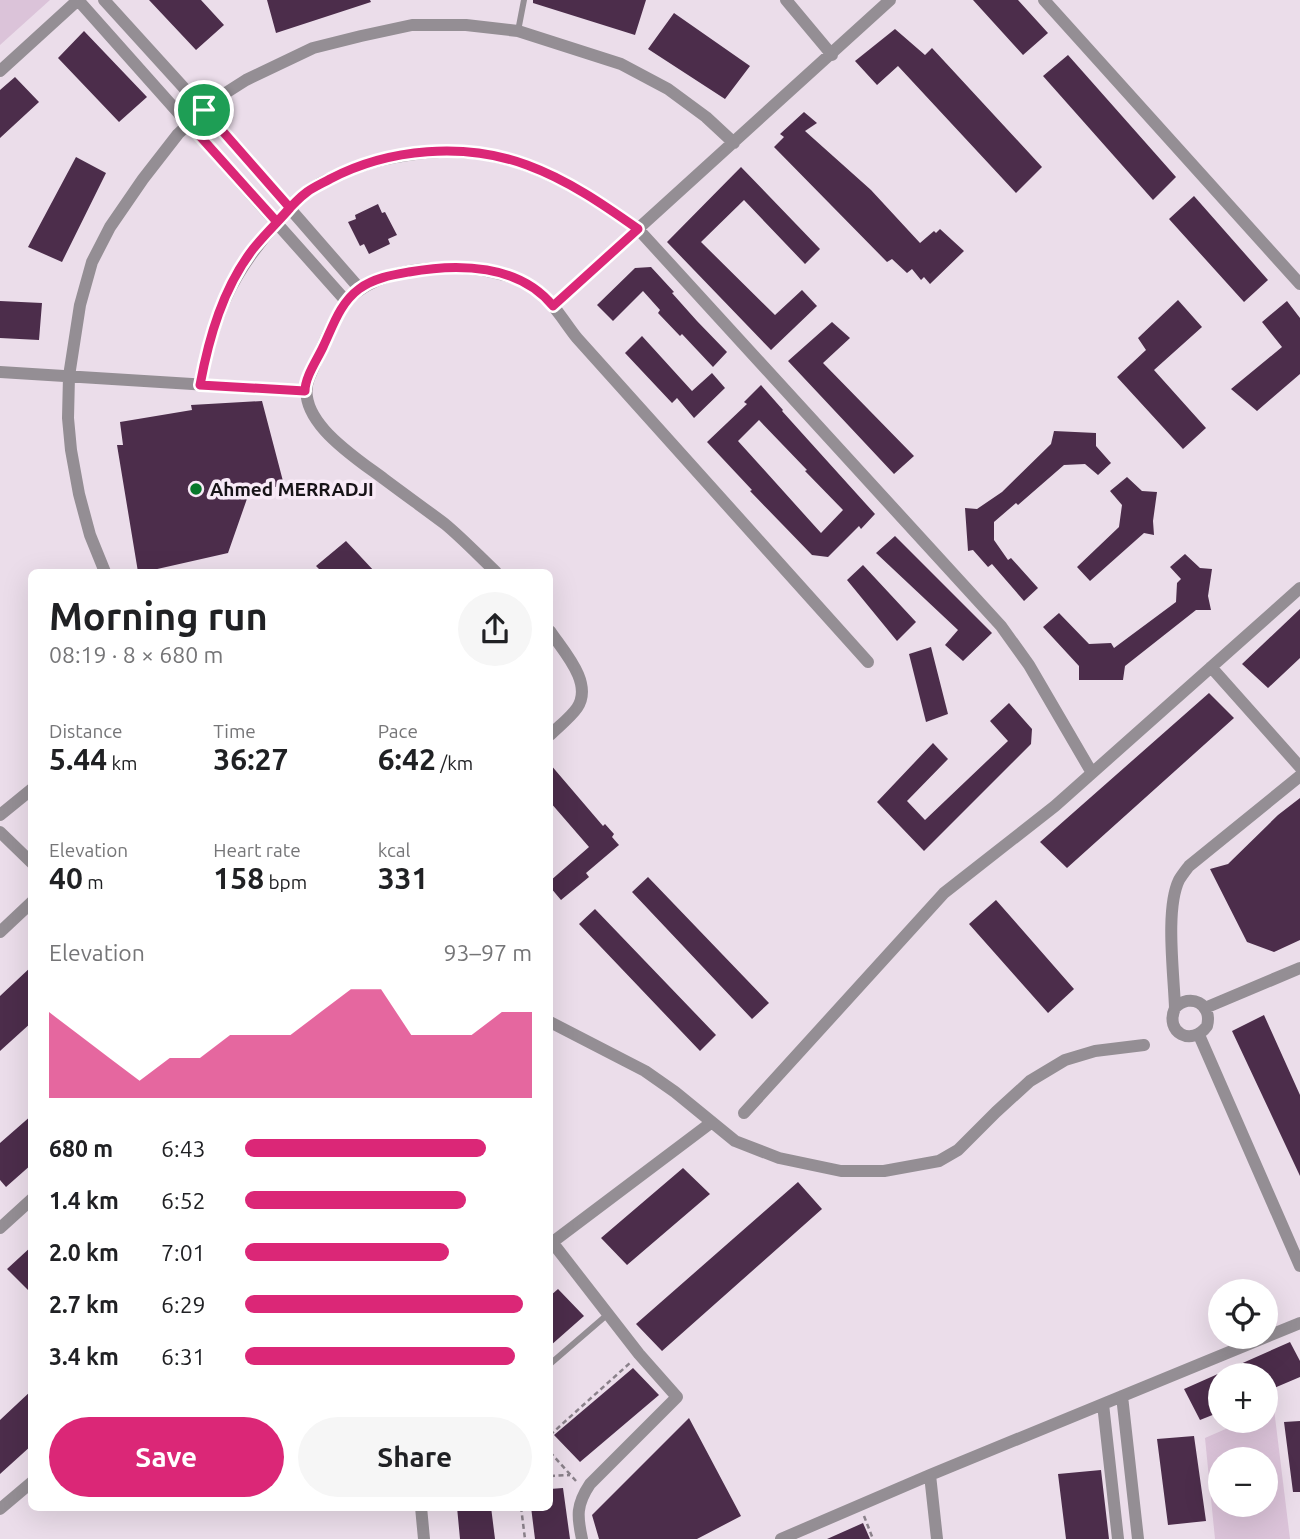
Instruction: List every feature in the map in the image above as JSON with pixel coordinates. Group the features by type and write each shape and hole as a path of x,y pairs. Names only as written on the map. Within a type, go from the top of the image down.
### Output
{"street":[{"path":"0,71 78,0 346,301"},
{"path":"104,0 360,289"},
{"path":"786,0 832,55"},
{"path":"553,306 890,0"},
{"path":"1044,0 1300,284"},
{"path":"104,569 90,534 75,472 68,418 69,376 80,305 92,262 110,227 178,134 213,101 257,75 313,48 412,25 466,25 518,31 621,64 667,89 706,117 734,143"},
{"path":"200,385 218,314 238,273 253,249 308,191 345,171 384,159 425,152 457,150 491,155 527,165 597,200 638,229 1001,626 1029,665 1092,773"},
{"path":"493,569 447,526 343,449 322,428 310,409 305,391 341,307 360,289 388,275 429,268 466,267 492,271 536,289 868,662"},
{"path":"0,372 305,391"},
{"path":"744,1113 944,893 1055,806 1300,588"},
{"path":"553,636 579,675 583,688 578,707 553,731"},
{"path":"1211,667 1300,767"},
{"path":"1175,1008 1190,1000 1201,1004 1209,1020 1207,1026 1199,1034 1186,1036 1176,1030 1172,1019 1175,1008 1171,922 1173,900 1179,880 1189,866 1300,776"},
{"path":"0,815 28,792"},
{"path":"0,832 28,859"},
{"path":"0,932 28,906"},
{"path":"1205,1008 1300,968"},
{"path":"553,1024 645,1072 675,1092 735,1141 779,1158 841,1171 884,1171 939,1161 958,1150 1030,1081 1065,1060 1095,1051 1144,1045"},
{"path":"1199,1034 1300,1266"},
{"path":"553,1241 712,1122"},
{"path":"0,1228 28,1203"},
{"path":"553,1245 639,1354 677,1397 585,1491 578,1507 582,1539"},
{"path":"781,1539 1300,1323"},
{"path":"1122,1396 1138,1539"},
{"path":"1103,1404 1118,1539"},
{"path":"930,1475 937,1539"},
{"path":"0,1509 28,1485"},
{"path":"421,1511 424,1539"}],"lane":[{"path":"518,31 524,0"},
{"path":"553,1361 608,1314"}],"path":[{"path":"553,1432 639,1354"},
{"path":"553,1455 585,1491"},
{"path":"553,1476 570,1475"},
{"path":"859,1505 873,1539"},
{"path":"522,1511 525,1539"}],"shaded area":[{"path":"0,0 50,0 0,45"},
{"path":"1216,1433 1277,1433 1290,1539 1215,1539 1213,1517 1278,1517 1278,1447 1208,1447 1208,1468 1205,1438"}],"building":[{"path":"149,0 201,0 224,25 196,50"},
{"path":"267,0 370,0 371,2 276,33"},
{"path":"533,0 646,0 635,35 533,3"},
{"path":"973,0 1018,0 1048,33 1023,55"},
{"path":"674,13 750,66 725,99 648,49"},
{"path":"895,29 925,55 932,48 1042,167 1016,193 898,66 877,85 855,61"},
{"path":"84,31 147,97 119,122 58,58"},
{"path":"1068,55 1176,177 1153,200 1043,76"},
{"path":"15,77 39,102 0,138 0,90"},
{"path":"804,112 817,123 805,131 871,190 920,243 940,229 964,251 930,284 924,277 921,280 912,269 907,273 892,259 887,262 774,147 784,137 780,134"},
{"path":"76,157 106,173 62,262 28,247"},
{"path":"741,167 820,249 805,264 744,200 701,242 775,315 802,290 817,306 771,350 667,242"},
{"path":"1194,196 1268,280 1244,302 1169,219"},
{"path":"378,204 397,235 388,239 390,244 369,254 364,244 360,246 348,222 356,219 355,215"},
{"path":"651,267 727,352 713,367 658,313 660,310 643,291 613,321 597,305 635,268"},
{"path":"1178,300 1202,327 1154,370 1206,428 1183,449 1117,377 1146,350 1138,338"},
{"path":"0,301 42,303 39,340 0,338"},
{"path":"1287,301 1300,318 1300,374 1257,411 1231,389 1282,347 1262,322"},
{"path":"832,322 850,338 823,363 914,456 894,474 788,361"},
{"path":"642,336 692,391 712,373 725,388 694,418 677,398 672,403 625,353"},
{"path":"761,385 875,514 828,557 812,555 707,442 747,404 744,402","holes":["759,420 807,470 805,471 843,510 821,533 738,441"]},
{"name":"Ahmed MERRADJI","path":"262,401 284,485 249,493 228,553 157,569 138,569 117,445 123,445 120,422 192,410 191,405"},
{"path":"1054,431 1096,433 1096,446 1111,463 1098,475 1085,464 1064,465 994,522 994,540 1008,560 1011,558 1038,588 1024,601 992,564 988,567 973,550 968,551 965,508 977,509 1002,492 1051,444"},
{"path":"1127,477 1142,491 1157,492 1154,535 1144,533 1090,581 1077,567 1119,527 1122,505 1110,491"},
{"path":"895,536 992,633 963,661 945,645 958,630 876,553"},
{"path":"346,541 372,569 319,569 316,566"},
{"path":"1185,554 1200,568 1212,569 1208,596 1211,610 1196,610 1125,666 1123,680 1079,680 1079,666 1043,627 1059,613 1089,644 1111,643 1114,648 1176,602 1177,583 1181,579 1170,567"},
{"path":"863,565 916,622 897,641 847,580"},
{"path":"1300,609 1300,658 1268,688 1242,664"},
{"path":"931,647 948,714 926,722 909,654"},
{"path":"1209,693 1234,718 1067,868 1040,842"},
{"path":"1009,703 1032,729 1031,744 924,851 877,802 933,743 948,759 907,801 925,820 1008,741 990,721"},
{"path":"553,768 603,826 605,824 614,834 612,837 619,845 586,873 589,877 561,900 553,891 553,878 589,847 553,805"},
{"path":"1300,798 1300,940 1274,952 1247,942 1210,869 1228,864 1278,815"},
{"path":"648,877 769,1003 752,1019 632,892"},
{"path":"996,900 1074,989 1048,1013 969,924"},
{"path":"595,909 716,1035 700,1051 579,924"},
{"path":"28,970 28,1026 0,1051 0,996"},
{"path":"1264,1015 1300,1095 1300,1176 1232,1031"},
{"path":"28,1118 28,1168 6,1187 0,1180 0,1143"},
{"path":"683,1168 710,1194 627,1265 601,1238"},
{"path":"798,1182 822,1209 662,1351 636,1324"},
{"path":"28,1250 28,1290 7,1269"},
{"path":"558,1289 584,1316 553,1343 553,1293"},
{"path":"1290,1342 1300,1361 1300,1377 1278,1386 1278,1363 1243,1363"},
{"path":"633,1368 659,1395 580,1462 554,1435"},
{"path":"1208,1378 1208,1417 1200,1420 1184,1389"},
{"path":"28,1394 28,1449 0,1474 0,1420"},
{"path":"689,1418 741,1516 697,1539 599,1539 592,1515"},
{"path":"1300,1421 1300,1492 1293,1492 1284,1422"},
{"path":"1194,1436 1206,1521 1168,1525 1157,1439"},
{"path":"1101,1470 1109,1539 1066,1539 1058,1474"},
{"path":"563,1488 570,1539 535,1539 532,1511 553,1511 553,1489"},
{"path":"457,1511 492,1511 495,1539 460,1539"},
{"path":"863,1523 870,1539 827,1539"}],"place":[{"name":"Ahmed MERRADJI","path":"196,489"}],"route":[{"path":"204,110 189,124 277,222 290,208 308,191 345,171 384,159 457,150 491,155 527,165 597,200 638,229 553,306 536,289 492,271 466,267 429,268 388,275 360,289 341,307 305,391 200,385 218,314 238,273 253,249 290,208 204,110"}]}
